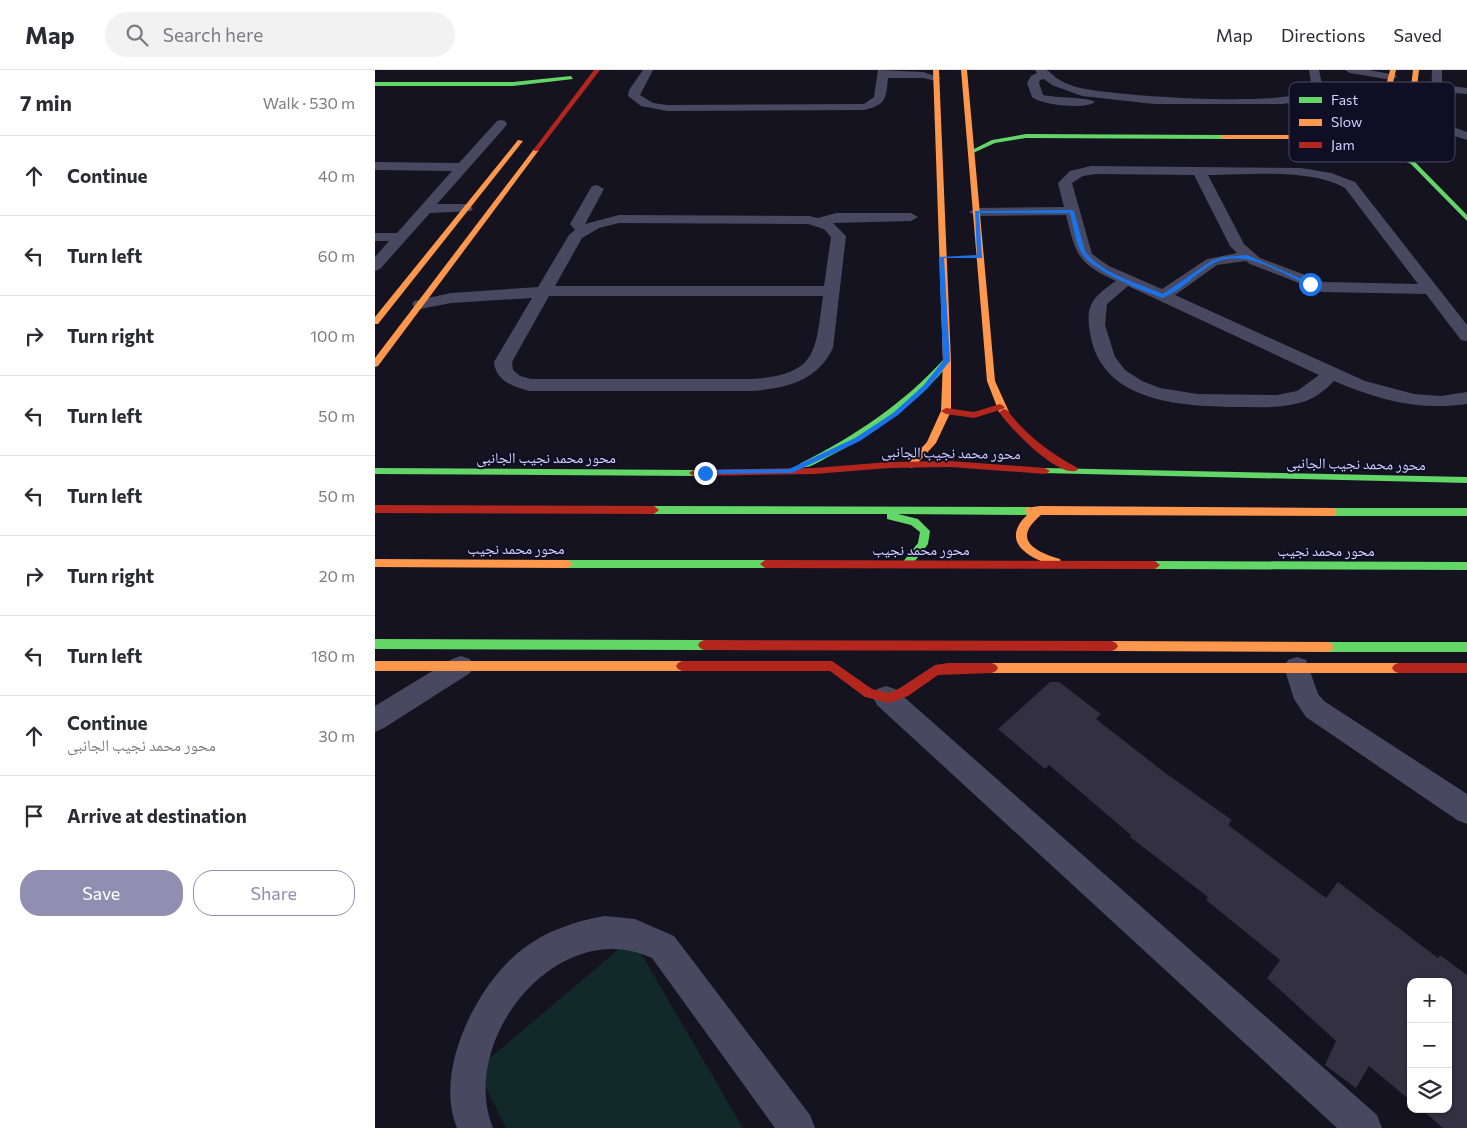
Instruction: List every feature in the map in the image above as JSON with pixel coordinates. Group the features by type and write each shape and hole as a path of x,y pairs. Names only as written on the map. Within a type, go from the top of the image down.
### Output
{"street":[{"path":"375,364 597,70"},
{"path":"648,70 635,90 634,96 640,102 651,106 667,108 864,107 878,102 883,72 923,75 934,73 947,257 946,411 931,443 911,465"},
{"path":"964,70 973,117 971,152 976,205 975,257 991,381 1000,407 1009,422 1019,433 1048,456 1081,473"},
{"path":"1315,70 1314,77 1318,82"},
{"path":"1350,70 1392,74"},
{"path":"1139,100 1087,93 1061,85 1041,72 1033,83 1036,95 1043,100 1057,102 1289,100"},
{"path":"375,84 513,84 575,74"},
{"path":"562,90 575,74"},
{"path":"375,89 509,89 545,93"},
{"path":"375,266 501,124"},
{"path":"1007,126 1289,127"},
{"path":"375,322 528,132"},
{"path":"1455,132 1467,136"},
{"path":"971,152 994,141 1026,136 1289,137"},
{"path":"1411,162 1467,219"},
{"path":"501,166 525,165"},
{"path":"375,166 463,167"},
{"path":"1465,331 1350,185 1329,175 1301,172 1085,171 1068,178 1065,183 1083,251 1087,257 1103,269 1368,387 1416,400 1438,402 1467,398"},
{"path":"1199,171 1238,246 1247,256 1310,284 1322,287 1430,288"},
{"path":"584,230 577,224 597,189"},
{"path":"430,204 470,204"},
{"path":"976,205 1070,205"},
{"path":"820,222 836,217 911,218"},
{"path":"619,220 809,220 820,222 835,231 839,236 824,348 820,359 810,370 774,384 529,385 514,380 505,372 503,362 576,235 584,230 600,223 619,220"},
{"path":"375,237 401,237"},
{"path":"1163,296 1212,262 1247,256"},
{"path":"441,277 446,283 457,286 524,287 544,291"},
{"path":"1127,280 1102,299 1095,310 1095,316 1105,360 1120,375 1143,389 1181,399 1285,400 1310,391 1333,373"},
{"path":"420,304 448,297 516,296 544,291 831,291"},
{"path":"1447,310 1467,310"},
{"path":"790,471 836,451 877,427 925,388 947,361"},
{"path":"946,411 975,415 1000,407"},
{"name":"محور محمد نجيب الجانبى","path":"379,470 790,471 963,464 1081,473 1467,480"},
{"path":"375,509 1467,512"},
{"path":"861,510 914,521 922,527 926,535 925,543 907,563"},
{"path":"1040,510 1027,520 1021,530 1022,542 1031,553 1046,560 1083,565"},
{"name":"محور محمد نجيب","path":"375,563 1467,566"},
{"path":"375,644 916,646 1294,657 1467,668"},
{"path":"395,666 406,644"},
{"path":"852,677 849,660 860,646"},
{"path":"916,646 923,653 927,661 926,670 922,678"},
{"path":"375,666 832,666 852,677 860,687 870,694 896,697 908,692 922,678 933,671 948,668 1294,657 1467,647"},
{"path":"1294,657 1307,699 1315,709 1467,810"},
{"path":"375,720 461,666"},
{"path":"886,697 1364,1128"},
{"path":"475,1128 469,1104 468,1082 475,1045 490,1011 513,980 540,956 572,939 605,932 636,934 663,947 797,1128"}],"green space":[{"path":"632,938 743,1128 506,1128 477,1069"}],"building":[{"path":"1050,682 1059,682 1101,714 1096,719 1164,772 1232,820 1228,825 1326,898 1338,882 1438,958 1440,955 1467,975 1467,1128 1443,1128 1426,1113 1452,1113 1452,978 1407,978 1407,1098 1369,1066 1356,1088 1325,1065 1336,1041 1267,978 1280,960 1206,900 1208,897 1130,837 1131,835 1049,765 1045,769 998,729"}],"traffic: fast":[{"path":"375,84 513,84 571,78"},
{"path":"971,152 994,141 1026,136 1223,137"},
{"path":"1411,162 1467,219"},
{"path":"804,465 863,433 899,408 932,378 947,361"},
{"path":"375,471 694,473"},
{"path":"1045,471 1467,480"},
{"path":"654,510 1030,511"},
{"path":"1333,512 1467,512"},
{"path":"891,516 914,522 925,531 923,544 907,563"},
{"path":"568,564 765,564"},
{"path":"1155,565 1467,566"},
{"path":"375,644 704,645"},
{"path":"1328,647 1467,647"}],"traffic: slow":[{"path":"911,465 931,443 946,411 947,361 936,70"},
{"path":"964,70 991,381 1004,412"},
{"path":"1390,82 1393,70"},
{"path":"1415,82 1416,70"},
{"path":"1223,137 1289,137"},
{"path":"375,322 520,141"},
{"path":"375,364 536,150"},
{"path":"1040,510 1024,527 1021,535 1023,542 1027,549 1034,554 1056,562"},
{"path":"1030,511 1333,512"},
{"path":"375,563 568,564"},
{"path":"1112,646 1328,647"},
{"path":"375,666 682,666"},
{"path":"992,668 1398,668"}],"traffic: jam":[{"path":"536,150 597,70"},
{"path":"946,411 974,415 1000,407"},
{"path":"1004,412 1026,438 1053,458 1073,469"},
{"path":"694,473 814,471 889,465 950,464 1045,471"},
{"path":"375,509 654,510"},
{"path":"765,564 1155,565"},
{"path":"704,645 1112,646"},
{"path":"682,666 832,666 869,693 889,698 904,692 935,670 948,668 992,668"},
{"path":"1398,668 1467,668"}],"route":[{"path":"705,473 790,471 824,457 858,439 895,414 925,388 947,361 942,257 980,257 976,212 1072,211 1083,251 1094,264 1163,296 1212,262 1247,256 1310,284"}]}
